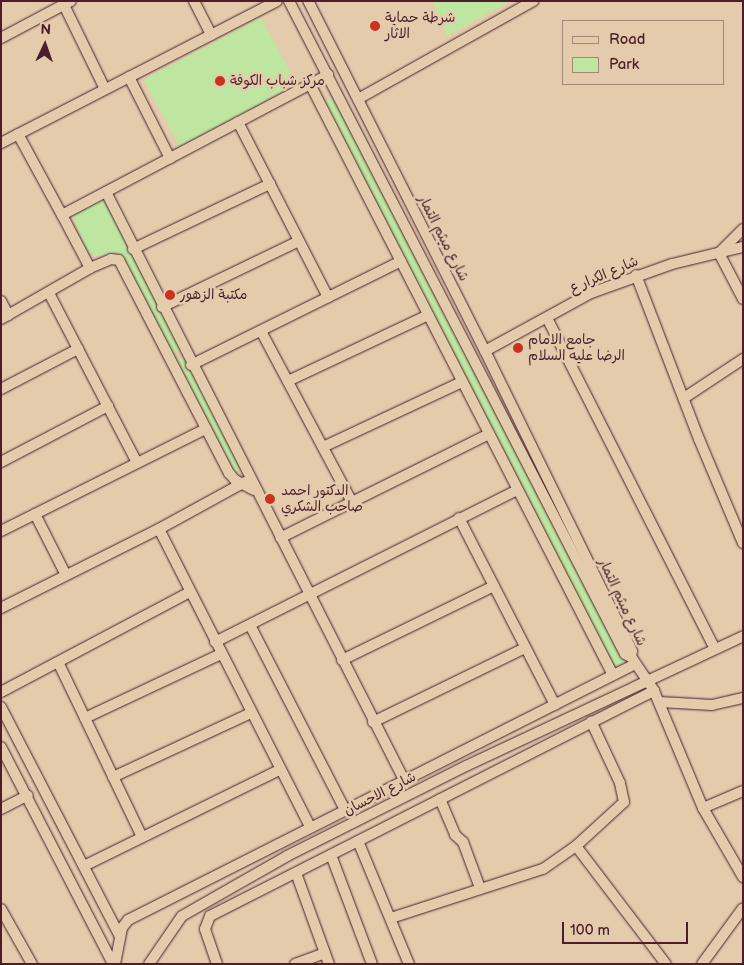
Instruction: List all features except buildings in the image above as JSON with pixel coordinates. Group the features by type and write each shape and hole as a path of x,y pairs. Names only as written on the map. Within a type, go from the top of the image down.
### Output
{"street":[{"path":"194,1 211,35"},
{"path":"1,143 277,1"},
{"name":"شارع ميثم التمار","path":"289,1 620,646 633,661"},
{"name":"شارع ميثم التمار","path":"308,1 485,351 632,651 633,661"},
{"path":"358,99 533,1"},
{"path":"1,38 68,3 105,89"},
{"path":"62,215 328,75"},
{"path":"129,77 170,158"},
{"path":"310,84 613,675"},
{"path":"238,122 328,297"},
{"path":"18,134 90,268"},
{"path":"133,249 270,184"},
{"path":"106,192 192,365 245,482"},
{"path":"743,229 719,253 743,299"},
{"path":"162,307 299,241"},
{"name":"شارع الكرار ع","path":"485,351 591,293 636,275 743,247"},
{"path":"1,301 5,317 90,268 111,259 119,260 229,473 245,482 254,490 404,780"},
{"path":"192,365 401,261"},
{"path":"636,275 743,543"},
{"path":"49,293 137,463"},
{"path":"288,381 428,315"},
{"path":"547,318 715,650"},
{"path":"262,331 352,502"},
{"path":"1,389 78,349"},
{"path":"170,360 185,353"},
{"path":"684,398 743,360"},
{"path":"323,447 462,382"},
{"path":"1,462 108,406"},
{"path":"1,531 206,429"},
{"path":"280,538 489,434"},
{"path":"1,608 159,529 245,482"},
{"path":"215,642 517,490"},
{"path":"35,514 66,575"},
{"path":"459,518 554,705"},
{"path":"159,529 279,770 310,827"},
{"path":"342,660 494,586"},
{"path":"1,692 190,592"},
{"path":"250,625 345,810"},
{"name":"شارع الاحسان","path":"148,963 182,916 305,847 645,680 743,636"},
{"path":"373,722 525,648"},
{"path":"85,718 221,654"},
{"path":"114,964 119,953 120,936 124,923 132,917 613,675 633,661 660,702 703,808 743,877"},
{"path":"58,662 142,837"},
{"path":"217,964 205,929 210,916 591,721 654,691"},
{"path":"660,702 712,705 743,698"},
{"path":"1,707 120,936"},
{"path":"113,777 251,713"},
{"path":"391,918 543,869 576,846 624,802 620,783 591,721"},
{"path":"1,747 28,795 114,964"},
{"path":"63,865 82,862 142,837 279,770"},
{"path":"703,808 743,791"},
{"path":"1,808 28,795"},
{"path":"440,799 454,835 463,842 480,888"},
{"path":"358,841 409,964"},
{"path":"576,846 666,964"},
{"path":"331,855 372,964"},
{"path":"296,873 329,964"},
{"path":"702,964 743,908"},
{"path":"1,909 32,964"},
{"path":"295,964 325,953"}],"green space":[{"path":"432,1 510,1 447,36"},
{"name":"مركز شباب الكوفة","path":"261,17 297,84 179,147 144,79"},
{"path":"335,96 625,664 612,671 323,102"},
{"path":"102,199 106,200 181,350 170,355 121,257 114,254 95,256 85,249 72,214"},
{"path":"184,357 241,469 231,474 174,362"}],"place":[{"name":"شرطة حماية الاثار","path":"375,26"},
{"name":"مركز شباب الكوفة","path":"220,81"},
{"name":"مكتبة الزهور","path":"170,295"},
{"name":"جامع الامام الرضا عليه السلام","path":"518,348"},
{"name":"الدكتور احمد صاحب الشكري","path":"270,499"}]}
